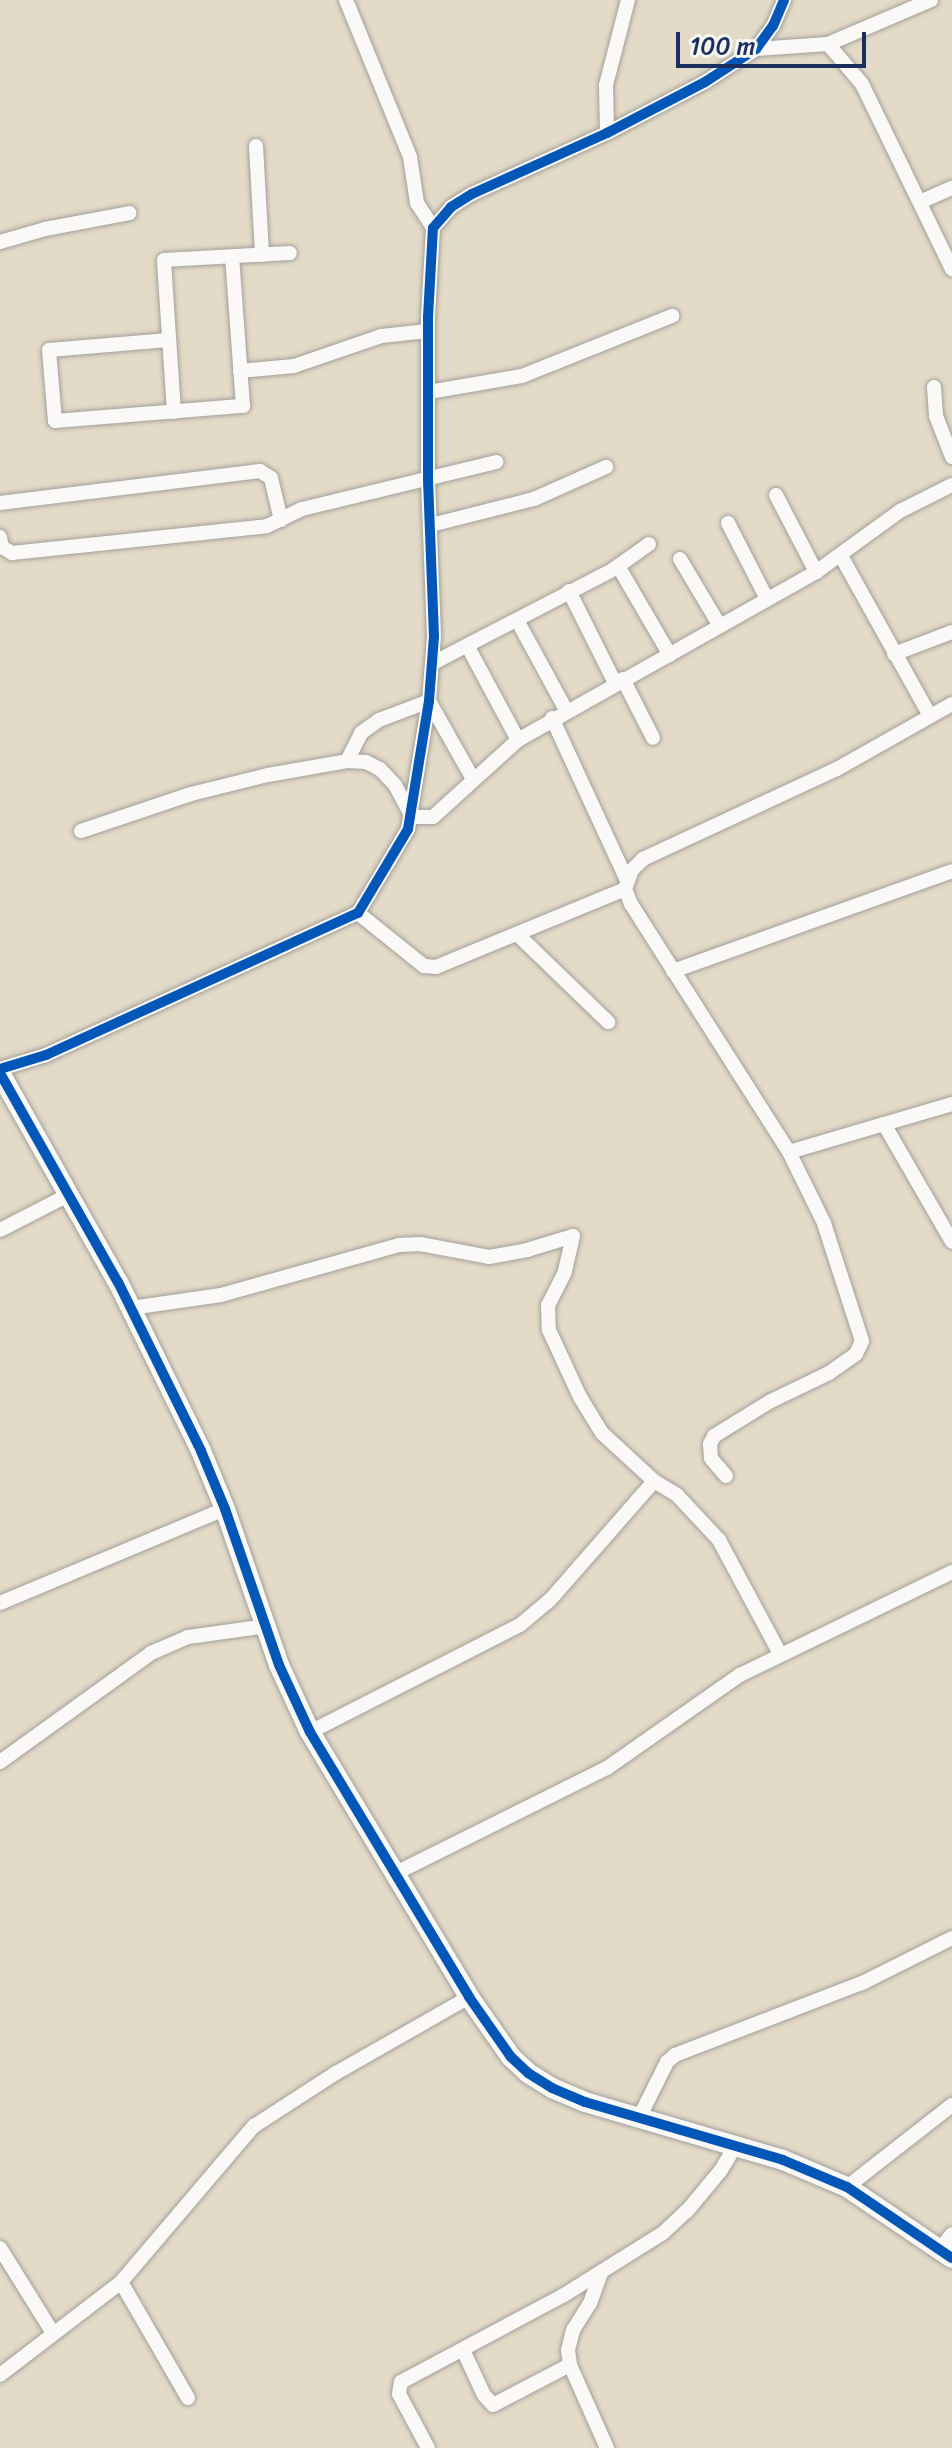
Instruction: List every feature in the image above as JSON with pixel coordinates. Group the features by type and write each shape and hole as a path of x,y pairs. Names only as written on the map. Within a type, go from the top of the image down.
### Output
{"street":[{"path":"346,0 410,157 417,203 433,228 428,331 433,663 412,817 358,913 46,1055 0,1071 131,1308 225,1509 289,1692 394,1874 469,1997 511,2057 528,2073 585,2102 801,2166 847,2187 948,2247"},
{"path":"607,133 606,85 628,0"},
{"path":"433,228 451,207 472,194 607,133 705,82 756,49 773,26 784,0"},
{"path":"756,49 828,44 931,0"},
{"path":"828,44 856,73 952,269"},
{"path":"256,146 262,255"},
{"path":"920,202 952,188"},
{"path":"0,242 45,229 130,213"},
{"path":"174,412 164,260 290,253"},
{"path":"168,340 49,350 55,421 243,406 232,256"},
{"path":"429,392 522,376 672,316"},
{"path":"240,371 294,366 381,336 428,331"},
{"path":"934,387 936,416 952,457"},
{"path":"0,537 2,547 12,553 267,526 302,509 496,462"},
{"path":"431,525 534,499 606,467"},
{"path":"0,503 260,471 271,478 281,520"},
{"path":"412,817 433,817 518,740 552,718 816,572 900,511 952,485"},
{"path":"776,495 816,572"},
{"path":"728,523 767,599"},
{"path":"433,663 618,566 649,544"},
{"path":"841,556 930,716"},
{"path":"680,559 720,626"},
{"path":"618,566 670,655"},
{"path":"569,591 653,738"},
{"path":"517,620 566,710"},
{"path":"894,654 952,632"},
{"path":"468,647 518,740"},
{"path":"347,761 361,733 394,712 429,701"},
{"path":"429,701 473,779"},
{"path":"358,913 429,967 517,934 626,885 636,864 643,859 837,769 952,704"},
{"path":"552,718 626,885 673,971 789,1152 824,1223 862,1341 856,1354 829,1373 769,1402 714,1436 710,1444 711,1458 726,1476"},
{"path":"81,831 191,794 268,775 347,761 366,762 380,769 395,785 412,817"},
{"path":"673,971 952,871"},
{"path":"517,934 608,1022"},
{"path":"789,1152 952,1104"},
{"path":"884,1124 952,1242"},
{"path":"0,1230 70,1194"},
{"path":"131,1308 221,1295 399,1245 420,1244 489,1257 573,1236 565,1272 548,1305 549,1330 602,1433 654,1481 677,1495 719,1540 780,1654"},
{"path":"310,1732 520,1625 550,1600 654,1481"},
{"path":"0,1603 225,1509"},
{"path":"394,1874 607,1768 722,1685 952,1572"},
{"path":"0,1762 151,1653 188,1637 267,1626"},
{"path":"639,2118 667,2062 675,2055 862,1983 952,1938"},
{"path":"0,2375 121,2282 254,2126 336,2073 469,1997"},
{"path":"847,2187 952,2105"},
{"path":"428,2448 399,2394 399,2385 601,2273 663,2233 687,2211 721,2170 736,2145"},
{"path":"0,2248 53,2333"},
{"path":"601,2273 590,2303 573,2330 568,2350 570,2365 607,2448"},
{"path":"121,2282 188,2398"},
{"path":"463,2350 484,2395 493,2405 570,2365"}],"cycle path":[{"path":"0,1069 46,1055 358,913 408,829 429,701 434,636 428,479 428,317 433,228 451,207 472,194 607,133 705,82 756,49 773,26 784,0"},
{"path":"0,1073 118,1282 201,1451 225,1509 279,1665 310,1732 469,1997 511,2057 528,2073 552,2088 585,2102 783,2160 847,2187 952,2258"}]}
